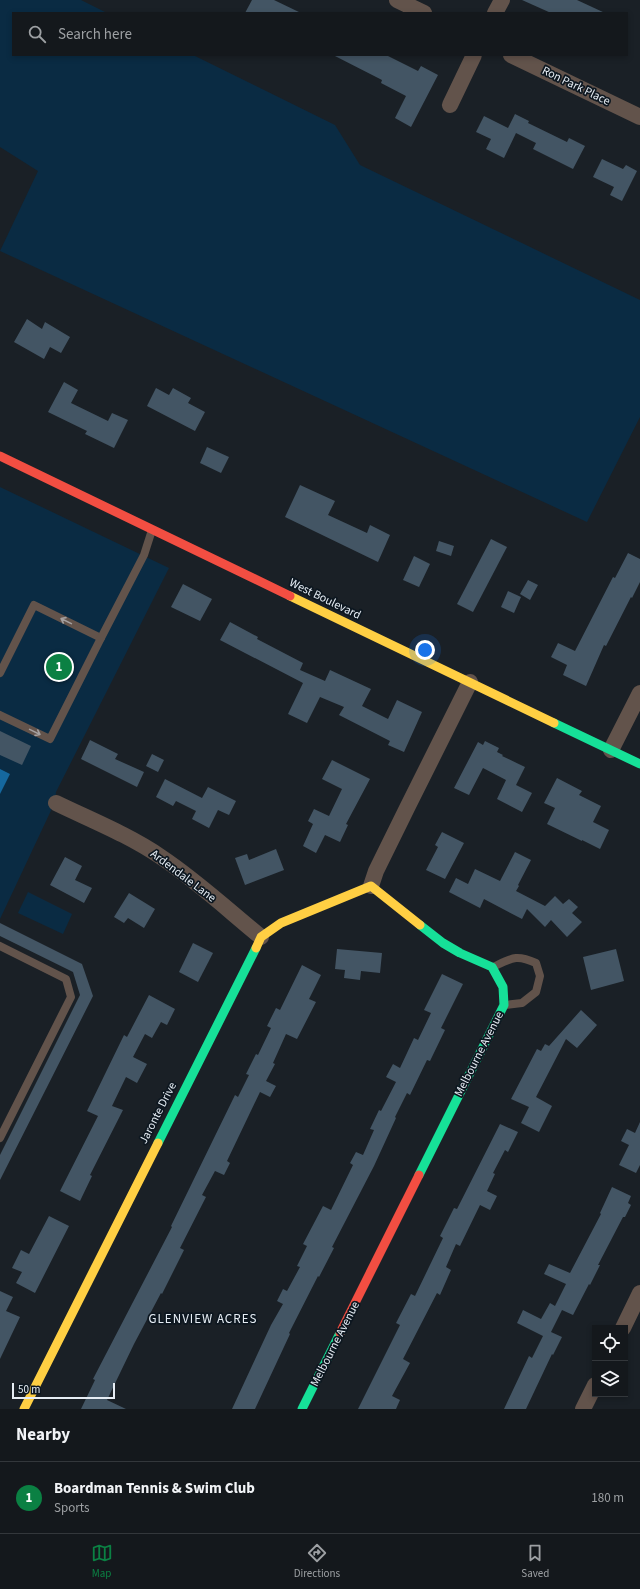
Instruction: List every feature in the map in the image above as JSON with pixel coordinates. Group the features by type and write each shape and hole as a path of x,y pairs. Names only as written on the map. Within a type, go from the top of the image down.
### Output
{"street":[{"path":"397,0 422,12"},
{"path":"496,12 502,0"},
{"path":"450,105 474,56"},
{"name":"Ron Park Place","path":"513,56 640,117"},
{"name":"West Boulevard","path":"0,456 640,764"},
{"path":"470,682 404,813 370,886 443,943 460,953 492,967"},
{"path":"611,750 640,693"},
{"name":"Ardendale Lane","path":"56,802 138,843 161,857 182,872 261,937"},
{"name":"Jaronte Drive","path":"24,1409 248,959 261,937 281,923 370,886"},
{"name":"Melbourne Avenue","path":"302,1409 504,1005 503,987 492,967"},
{"path":"624,1325 640,1293"},
{"path":"583,1409 592,1391"}],"lane":[{"path":"0,715 50,739 144,556 152,529"},
{"path":"0,673 34,605 101,638"},
{"path":"0,946 66,979 71,997 0,1138"},
{"path":"492,967 511,959 523,958 536,964 540,976 536,992 522,1003 504,1005"}],"shaded area":[{"path":"0,0 81,0 105,12 12,12 12,56 195,56 335,125 360,165 640,300 640,417 587,522 0,251 38,171 0,147"},
{"path":"0,487 169,568 56,792 55,802 0,919"},
{"path":"28,892 72,914 63,934 18,913"}],"water":[{"path":"0,769 10,774 0,794"}],"building":[{"path":"252,0 274,0 299,12 246,12"},
{"path":"522,0 577,0 603,12 549,12"},
{"path":"335,56 388,56 418,71 421,66 438,75 411,127 395,118 406,96 381,83 382,80"},
{"path":"515,114 529,121 528,123 567,142 569,138 585,146 573,169 533,149 536,143 516,133 504,158 486,149 491,139 476,132 484,116 508,128"},
{"path":"602,159 623,169 626,165 637,171 622,201 610,195 614,187 593,177"},
{"path":"27,319 42,329 45,322 70,337 61,353 50,347 44,359 14,342"},
{"path":"64,382 78,390 71,403 108,421 112,413 128,420 114,448 85,434 87,431 48,412"},
{"path":"156,388 169,395 173,388 191,398 188,403 205,412 195,431 147,406"},
{"path":"207,447 229,457 221,473 200,463"},
{"path":"300,485 335,501 328,515 367,533 370,525 390,535 378,562 285,517"},
{"path":"491,539 507,547 473,612 457,604"},
{"path":"439,541 454,546 451,556 436,551"},
{"path":"628,553 640,559 640,582 606,646 604,645 586,686 563,675 567,665 551,657 558,643 575,651 613,577 615,578"},
{"path":"414,556 430,564 419,587 403,580"},
{"path":"528,580 538,585 530,600 520,594"},
{"path":"183,584 212,599 200,621 171,607"},
{"path":"508,591 521,597 514,613 501,607"},
{"path":"230,622 258,637 257,639 303,663 300,670 325,681 330,670 371,689 362,706 388,719 397,700 422,712 404,752 388,745 390,741 339,715 344,707 320,697 307,723 288,714 303,683 220,640"},
{"path":"0,731 31,746 22,765 0,755"},
{"path":"90,740 118,754 115,759 144,772 137,787 81,759"},
{"path":"485,741 499,748 497,752 503,755 502,756 525,767 516,785 532,793 522,812 497,799 506,780 483,768 469,795 454,788 478,742 483,745"},
{"path":"152,754 164,760 158,772 146,766"},
{"path":"332,760 370,779 346,824 348,825 340,842 325,835 316,853 303,846 313,824 308,821 314,809 329,816 342,789 322,779"},
{"path":"557,778 582,791 579,795 601,806 593,822 609,830 600,849 547,824 555,808 544,803"},
{"path":"165,779 202,798 208,787 236,801 229,815 218,810 209,828 192,819 196,811 176,801 173,806 156,797"},
{"path":"442,832 464,843 445,879 426,870 438,847 435,845"},
{"path":"276,849 284,870 245,885 235,858 247,854 249,860"},
{"path":"515,852 531,860 516,891 545,906 555,896 563,904 569,899 578,907 572,913 582,922 567,937 551,920 545,927 527,909 522,919 484,899 480,908 449,892 456,878 468,884 475,869 500,881"},
{"path":"65,857 82,866 75,880 92,888 84,903 50,885"},
{"path":"129,893 155,909 144,928 128,918 124,923 114,917"},
{"path":"0,923 82,964 93,996 0,1180 0,1155 80,995 73,972 0,936"},
{"path":"193,943 213,953 198,982 179,972"},
{"path":"337,949 382,953 380,973 361,971 360,980 344,978 345,970 335,969"},
{"path":"616,949 624,981 591,990 583,957"},
{"path":"302,965 321,975 309,999 316,1002 297,1039 286,1034 273,1063 275,1064 266,1081 276,1086 270,1097 260,1092 227,1161 230,1163 224,1175 215,1171 202,1195 206,1197 180,1248 184,1250 162,1294 161,1293 134,1344 107,1400 126,1409 81,1409 95,1380 93,1379 172,1227 171,1226 235,1095 238,1097 249,1075 246,1074 256,1054 258,1055 271,1028 267,1026 276,1008 280,1010"},
{"path":"442,974 463,984 441,1028 445,1030 430,1061 427,1060 410,1095 407,1093 374,1166 332,1247 334,1248 289,1333 290,1334 255,1409 232,1409 271,1325 283,1304 277,1301 283,1289 287,1291 300,1267 297,1266 307,1246 303,1244 323,1206 331,1210 353,1165 350,1163 356,1152 363,1155 374,1130 370,1129 379,1110 381,1111 396,1082 386,1077 393,1064 400,1068 414,1038 418,1040 431,1013 424,1010"},
{"path":"149,995 175,1009 167,1025 161,1022 152,1038 145,1034 133,1057 147,1064 137,1083 126,1077 112,1106 123,1110 90,1175 92,1176 80,1201 60,1191 98,1116 87,1111 124,1035 127,1037"},
{"path":"581,1010 597,1025 577,1048 566,1039 536,1097 552,1106 539,1132 521,1123 529,1107 511,1099 537,1049 541,1051 545,1044 549,1046"},
{"path":"640,1122 640,1165 636,1173 619,1165 629,1145 621,1141 627,1129 635,1133"},
{"path":"500,1124 518,1132 508,1152 505,1150 493,1173 495,1174 487,1191 497,1196 490,1210 480,1205 460,1246 456,1244 446,1267 451,1270 440,1295 437,1293 403,1359 410,1363 392,1396 400,1400 396,1409 358,1409 400,1325 396,1323 411,1294 415,1296 443,1238 440,1236 454,1208 457,1209"},
{"path":"612,1187 631,1196 628,1203 631,1205 625,1217 623,1217 598,1265 600,1265 590,1285 589,1284 573,1315 562,1310 551,1332 562,1337 553,1355 552,1354 526,1409 504,1409 529,1356 532,1358 543,1336 517,1323 523,1310 541,1319 550,1303 555,1306 566,1284 544,1274 549,1264 570,1273 601,1214 600,1213"},
{"path":"49,1216 69,1226 35,1293 16,1283 22,1272 12,1268 21,1250 29,1254"},
{"path":"0,1291 13,1297 6,1311 20,1317 0,1359"}],"traffic: fast":[{"path":"554,723 640,764"},
{"path":"419,1175 504,1005 503,987 492,967 460,953 443,943 420,925"},
{"path":"158,1143 256,948"},
{"path":"302,1409 340,1333"}],"traffic: slow":[{"path":"290,596 554,723"},
{"path":"256,948 261,937 281,923 371,886 420,925"},
{"path":"24,1409 158,1143"}],"traffic: jam":[{"path":"0,456 290,596"},
{"path":"340,1333 419,1175"}],"place":[{"name":"Boardman Tennis & Swim Club","path":"59,667"}],"district":[{"name":"GLENVIEW ACRES","path":"203,1319"}]}
